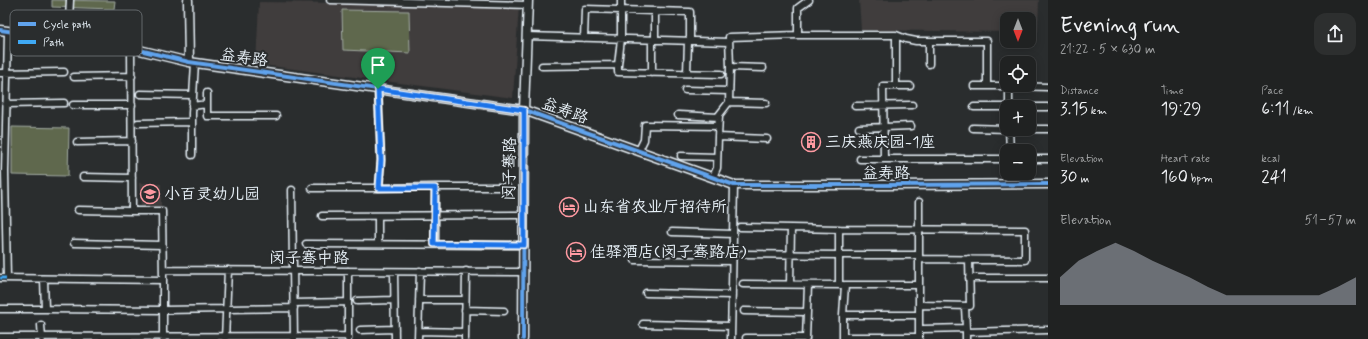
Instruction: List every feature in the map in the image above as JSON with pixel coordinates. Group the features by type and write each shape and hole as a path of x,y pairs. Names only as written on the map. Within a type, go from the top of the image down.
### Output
{"street":[{"path":"70,0 70,10"},
{"path":"188,0 193,95 192,155"},
{"path":"330,0 528,2"},
{"path":"621,0 621,39 618,72 721,74"},
{"path":"798,35 798,8 809,0"},
{"name":"闵子骞路","path":"523,339 524,110 528,2"},
{"path":"584,38 585,9 690,12 687,73"},
{"path":"652,73 655,11"},
{"path":"4,31 7,73 3,129 3,278 163,280"},
{"path":"896,35 896,86"},
{"path":"713,178 717,168 718,157 718,115 729,102 729,36 896,35 906,39 929,41 987,41 987,86"},
{"path":"527,36 729,42"},
{"path":"929,41 929,64"},
{"name":"益寿路","path":"142,51 192,63 524,110 734,185 1048,184"},
{"path":"131,56 132,211"},
{"path":"542,66 618,65"},
{"path":"730,67 764,68"},
{"path":"0,73 64,72"},
{"path":"74,77 132,76"},
{"path":"884,159 883,86 910,86"},
{"path":"974,86 1000,86"},
{"path":"1036,87 1048,87"},
{"path":"378,89 381,160 379,188"},
{"path":"685,90 729,91"},
{"path":"207,93 207,116 276,116"},
{"path":"140,94 193,95"},
{"path":"4,100 64,103"},
{"path":"729,102 766,103"},
{"path":"192,106 207,104"},
{"path":"73,105 132,105"},
{"path":"855,106 912,105"},
{"path":"974,107 1000,107"},
{"path":"1036,107 1048,107"},
{"path":"678,115 718,117"},
{"path":"138,123 189,122"},
{"path":"639,150 644,140 644,125 718,126"},
{"path":"860,128 911,126"},
{"path":"974,128 1000,129"},
{"path":"1036,129 1048,129"},
{"path":"718,137 767,139"},
{"path":"77,142 132,141"},
{"path":"681,156 718,157"},
{"path":"860,159 1000,159"},
{"path":"1036,159 1048,160"},
{"path":"83,177 132,178"},
{"path":"731,339 734,185"},
{"path":"312,188 507,187"},
{"path":"434,244 435,188"},
{"path":"292,190 294,338"},
{"path":"839,229 843,338 919,338 919,202"},
{"path":"78,210 162,211 164,310 163,337"},
{"path":"322,216 523,215"},
{"path":"378,216 378,244"},
{"path":"740,227 1025,230 1025,260 742,254"},
{"path":"790,284 791,228"},
{"path":"672,232 733,234"},
{"path":"74,243 162,245"},
{"path":"306,244 524,245"},
{"path":"922,305 970,306 969,259"},
{"path":"635,260 732,260"},
{"name":"闵子骞中路","path":"163,270 524,272"},
{"path":"225,338 228,270"},
{"path":"0,337 348,338 348,271"},
{"path":"418,339 420,271"},
{"path":"465,339 466,271"},
{"path":"394,272 395,339"},
{"path":"969,278 1048,278"},
{"path":"44,279 45,309"},
{"path":"743,284 919,285"},
{"path":"746,338 806,339 808,285"},
{"path":"646,293 732,295"},
{"path":"357,301 394,300"},
{"path":"419,300 465,300"},
{"path":"0,309 227,309 348,302"},
{"path":"965,306 966,339"},
{"path":"465,310 504,311"},
{"path":"744,312 807,312"},
{"path":"843,315 919,315"},
{"path":"643,324 731,326"},
{"path":"41,325 42,338"},
{"path":"360,330 395,329"},
{"path":"923,329 1017,331 1048,330"},
{"path":"418,331 465,332"},
{"path":"1017,331 1017,339"}],"shaded area":[{"path":"859,0 1039,0 1038,32 1036,32 1036,12 1000,12 1000,32 861,30"},
{"path":"259,2 519,5 513,98 256,64"},
{"name":"小百灵幼儿园","path":"139,183 161,184 161,206 141,205"}],"green space":[{"path":"52,0 115,1 114,9 52,7"},
{"path":"342,10 409,11 410,53 343,50"},
{"path":"12,127 69,128 68,176 12,175"}],"marked path":[{"path":"0,278 7,278"}],"cycle path":[{"path":"0,30 10,31"},
{"path":"142,51 189,62 524,110 734,185 1048,184"},
{"path":"523,339 524,110"}],"place":[{"name":"三庆燕庆园-1座","path":"811,142"},
{"name":"小百灵幼儿园","path":"150,194"},
{"name":"山东省农业厅招待所","path":"569,207"},
{"name":"佳驿酒店(闵子骞路店)","path":"576,252"}],"route":[{"path":"378,89 524,110 524,245 434,244 435,188 379,188 381,160 378,89"}]}
